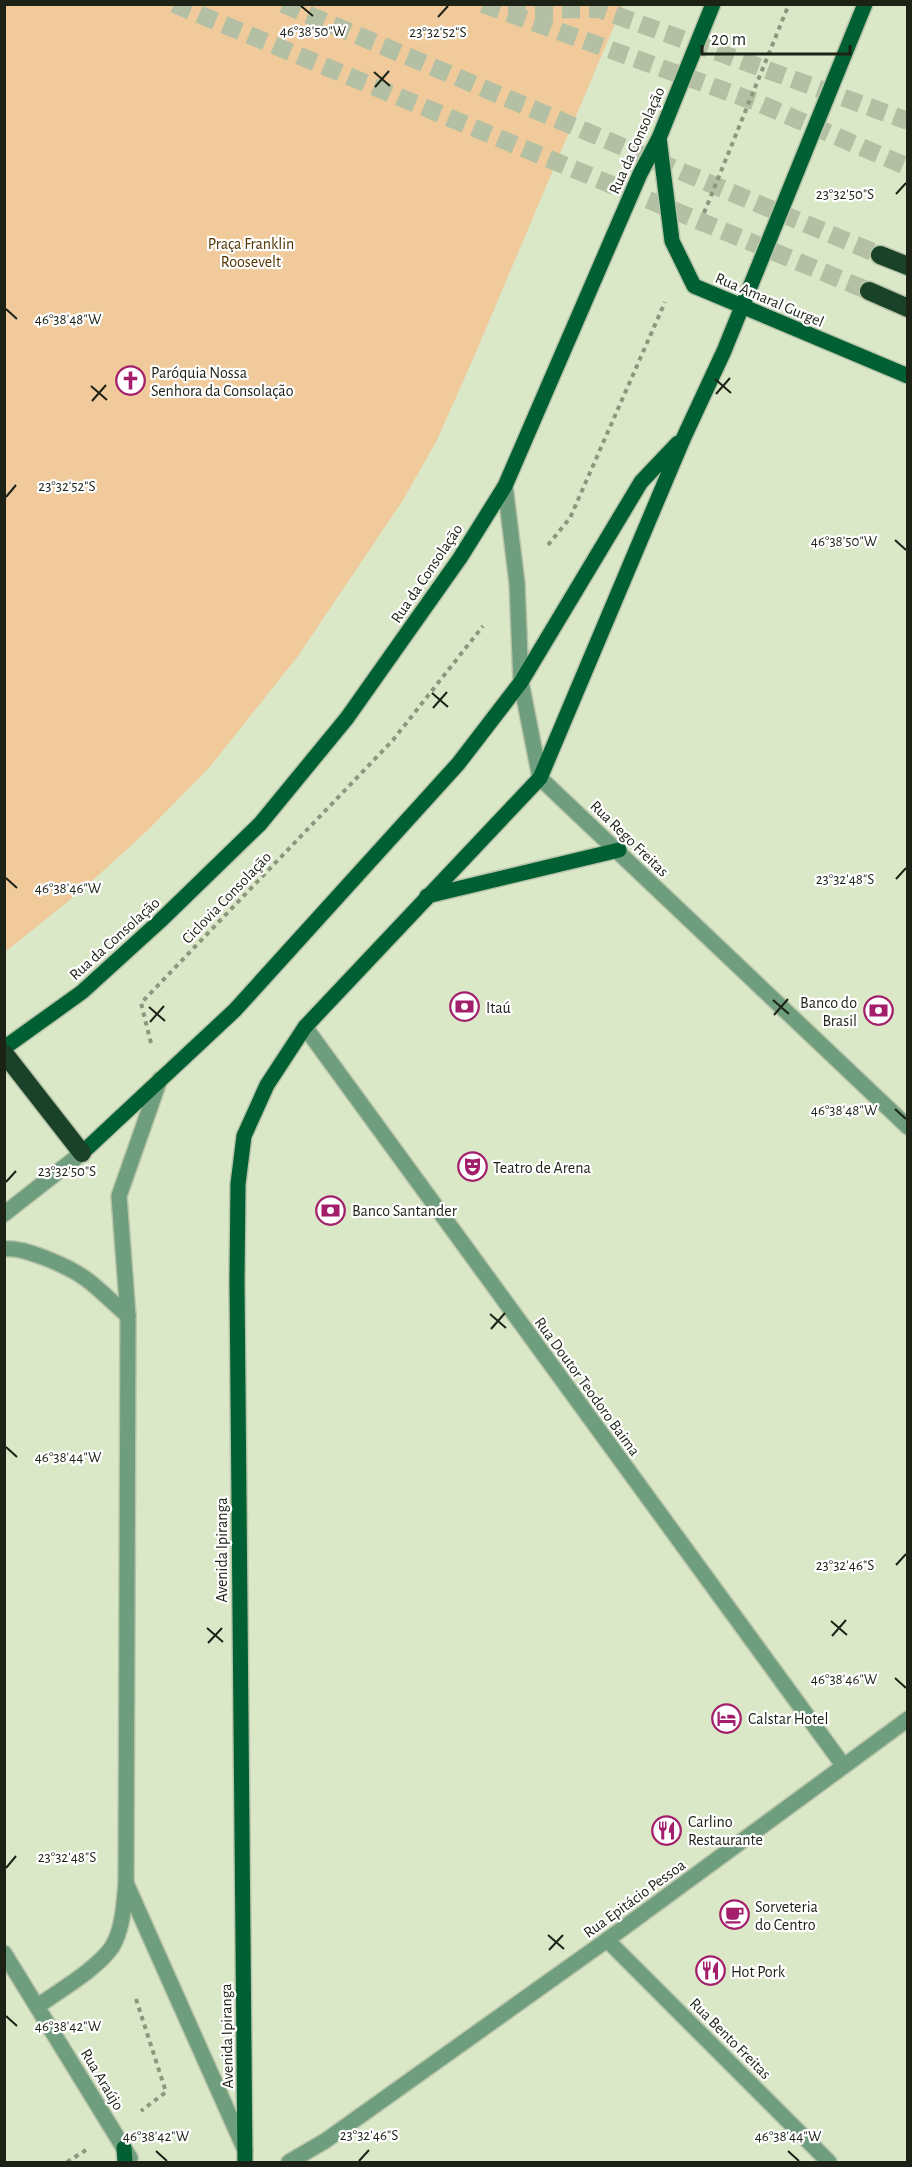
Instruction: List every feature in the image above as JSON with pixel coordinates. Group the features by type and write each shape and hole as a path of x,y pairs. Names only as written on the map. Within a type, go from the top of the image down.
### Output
{"highway":[{"path":"880,255 908,266"},
{"path":"869,291 908,308"},
{"path":"4,1053 82,1153"}],"main road":[{"name":"Rua da Consolação","path":"4,1048 82,992 160,921 260,824 346,718 460,558 505,486 640,174 659,138 713,4"},
{"path":"305,1027 540,778 684,437 743,307 865,4"},
{"name":"Rua Amaral Gurgel","path":"659,138 672,241 694,286 908,376"},
{"path":"82,1153 235,1010 458,764 521,682 641,482 684,437"},
{"path":"427,896 619,850"},
{"name":"Avenida Ipiranga","path":"245,2156 238,1184 244,1136 267,1085 305,1027"}],"street":[{"path":"505,486 517,583 521,682 540,778"},
{"name":"Rua Rego Freitas","path":"540,778 619,850 908,1127"},
{"name":"Rua Doutor Teodoro Baima","path":"305,1027 843,1765"},
{"path":"38,2006 87,1971 112,1947 122,1922 126,1883 128,1316 119,1196 160,1079"},
{"path":"4,1214 82,1153"},
{"path":"4,1250 13,1248 51,1261 85,1278 128,1316"},
{"name":"Rua Epitácio Pessoa","path":"289,2163 325,2141 607,1940 908,1719"},
{"path":"126,1883 245,2156"},
{"name":"Rua Bento Freitas","path":"607,1940 829,2163"},
{"name":"Rua Araújo","path":"4,1953 38,2006 124,2155 132,2163"}],"path":[{"name":"Ciclovia Consolação","path":"160,1079 141,1003 393,740 517,583"}],"green space":[{"name":"Praça Franklin Roosevelt","path":"5,4 623,5 437,440 403,500 298,656 209,768 147,831 81,891 5,952"}],"tunnel":[{"path":"174,4 869,291"},
{"path":"283,4 880,255"},
{"path":"483,4 756,102 908,167"},
{"path":"508,10 599,9 908,121"}],"place":[{"name":"Paróquia Nossa Senhora da Consolação","path":"130,381"},
{"name":"Itaú","path":"465,1007"},
{"name":"Banco do Brasil","path":"878,1011"},
{"name":"Teatro de Arena","path":"472,1167"},
{"name":"Banco Santander","path":"331,1210"},
{"name":"Calstar Hotel","path":"727,1718"},
{"name":"Carlino Restaurante","path":"667,1830"},
{"name":"Sorveteria do Centro","path":"734,1915"},
{"name":"Hot Pork","path":"710,1971"}]}
